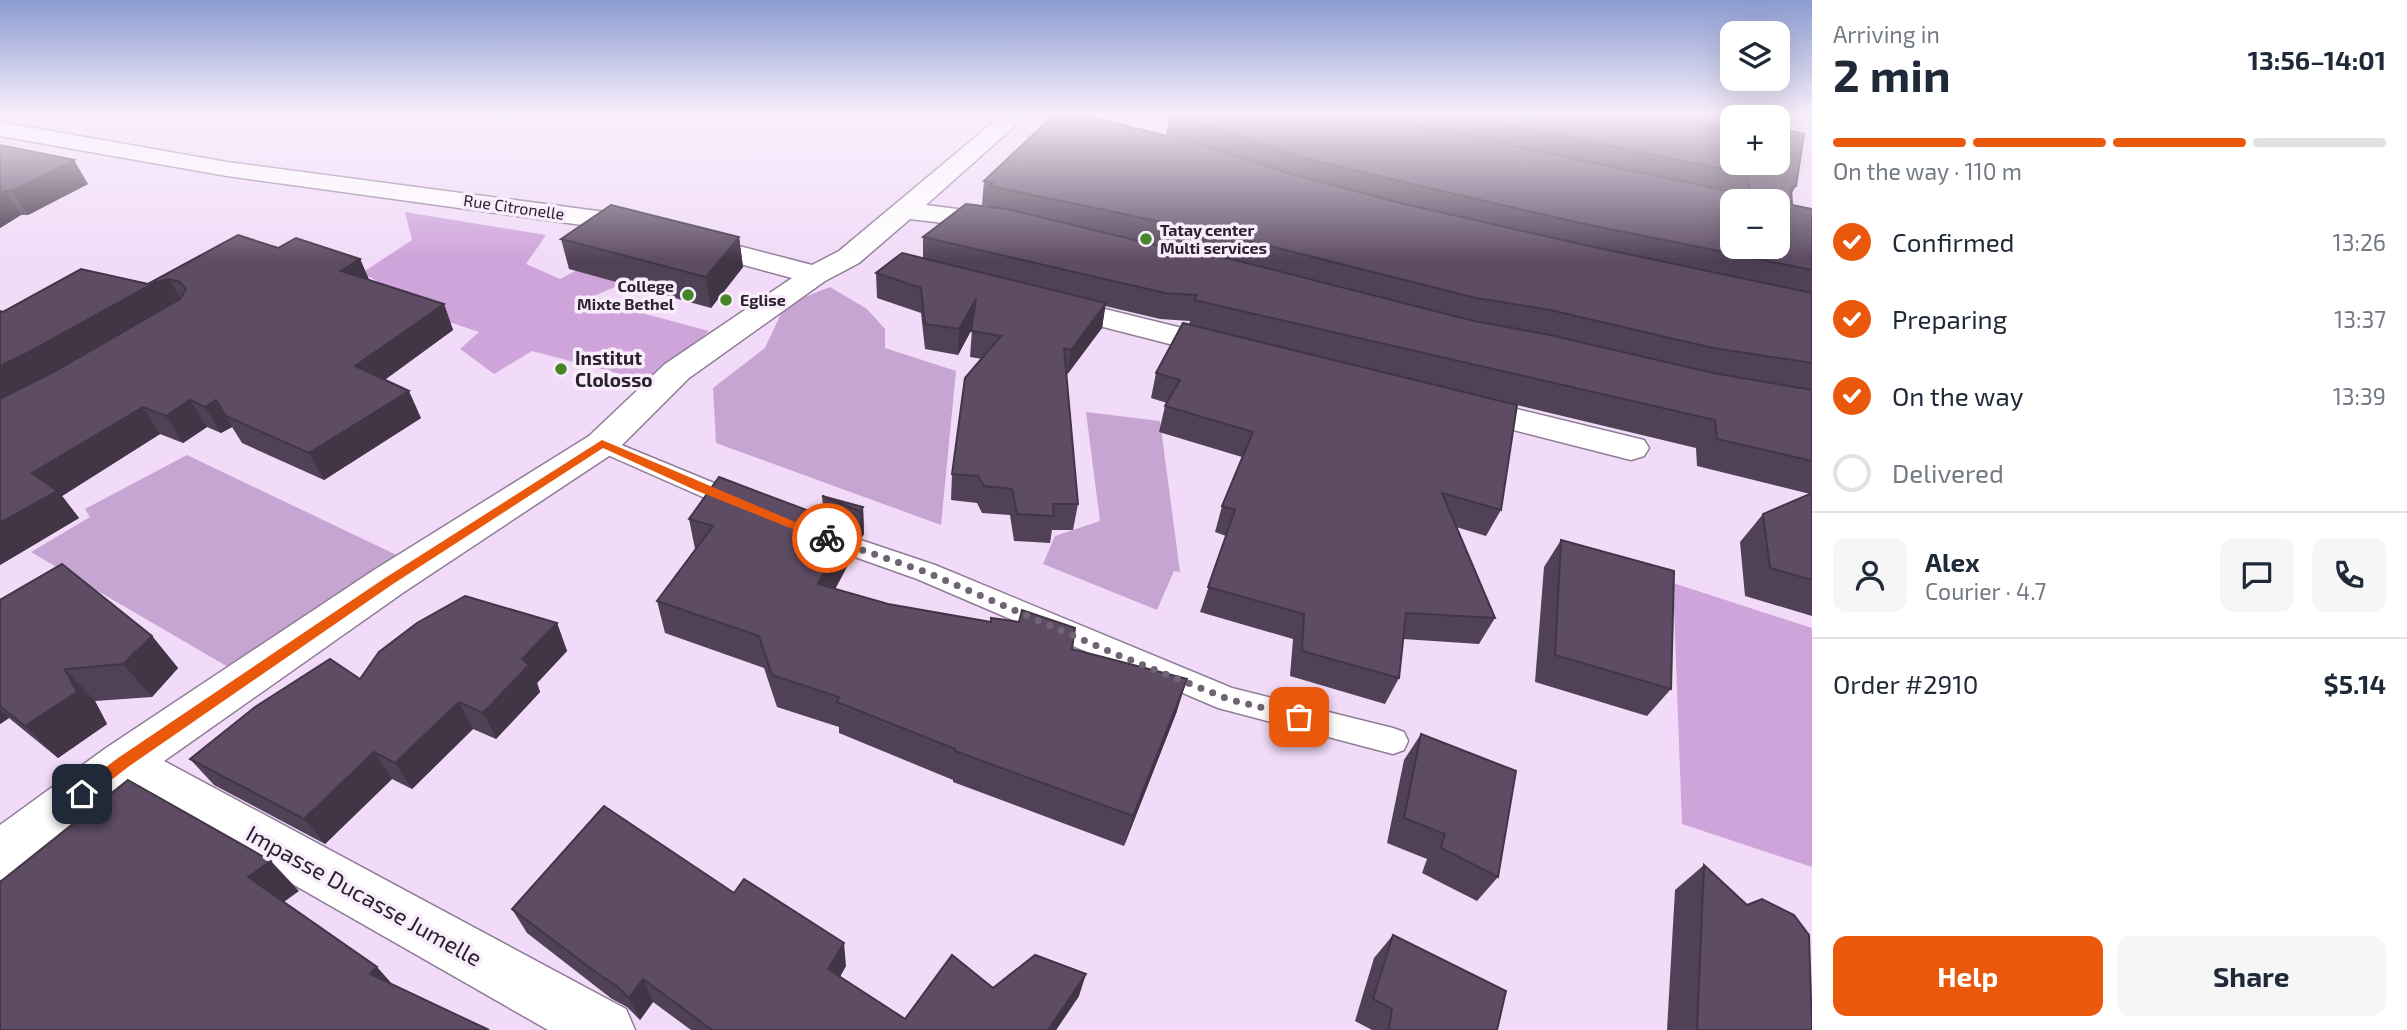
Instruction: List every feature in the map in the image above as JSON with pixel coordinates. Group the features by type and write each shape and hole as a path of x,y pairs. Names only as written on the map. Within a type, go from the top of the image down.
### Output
{"street":[{"name":"Rue Citronelle","path":"193,163 613,221 815,275"},
{"path":"0,856 123,763 389,581 602,443 677,370 815,275 849,257 964,163"},
{"path":"904,210 1006,223 1031,229"},
{"path":"849,257 886,263"},
{"path":"1017,296 1252,355"},
{"path":"1432,399 1631,448"},
{"name":"Impasse Ducasse Jumelle","path":"123,763 605,1030"}],"lane":[{"path":"602,443 699,488 762,512"},
{"path":"800,527 926,572 1105,650 1228,699 1393,741"}],"shaded area":[{"path":"405,212 546,235 526,264 560,279 585,266 638,277 594,296 623,308 709,331 655,383 532,351 494,374 460,349 479,332 369,295 386,286 362,273 412,240"},
{"path":"830,287 867,309 885,329 885,348 956,371 941,525 716,443 713,388 765,348 785,305"},
{"path":"1086,412 1160,421 1180,572 1174,571 1157,610 1043,564 1055,536 1100,521"},
{"path":"187,455 407,560 235,671 31,552 90,517 85,509"},
{"path":"1673,583 1812,628 1812,867 1682,824"}],"building":[{"path":"0,163 68,163 12,191 0,194"},
{"path":"1003,163 1257,163 1404,204 1812,293 1812,363 1713,348 1550,310 1476,298 1234,237 989,186 993,183 984,181"},
{"path":"1325,163 1594,163 1720,189 1720,251 1580,223"},
{"path":"1694,163 1720,163 1720,168"},
{"path":"1790,163 1800,163 1796,186 1791,188 1792,205 1812,209 1812,270 1758,259 1790,259 1790,189 1749,189 1747,175 1790,175"},
{"path":"966,204 1007,209 1172,249 1231,259 1474,321 1550,335 1713,373 1812,390 1812,461 1717,439 1715,420 1194,300 1197,295 1165,293 923,237"},
{"path":"611,205 739,237 706,277 561,239"},
{"path":"238,235 278,248 296,238 360,259 341,271 444,304 355,366 409,391 309,453 226,416 216,400 205,407 190,400 166,416 143,407 32,473 57,491 0,523 0,399 55,371 180,299 186,289 180,282 169,279 156,282 0,366 0,311 3,312 81,269 148,284"},
{"path":"902,253 1106,303 1071,350 1064,348 1078,504 1053,504 1054,516 1017,514 1012,489 984,486 978,476 952,474 965,378 1001,336 971,331 976,299 959,329 925,324 921,288 876,273"},
{"path":"1183,323 1517,405 1501,510 1442,493 1495,618 1406,613 1399,678 1302,651 1304,614 1208,587 1235,510 1222,506 1253,432 1165,406 1180,380 1156,373"},
{"path":"719,477 849,526 818,584 888,604 991,622 991,618 1019,622 1022,610 1075,628 1072,649 1187,679 1133,816 955,751 837,702 839,697 772,675 759,636 657,601 713,526 689,519"},
{"path":"1812,493 1812,580 1770,568 1763,514"},
{"path":"822,496 863,507 860,511"},
{"path":"1561,540 1674,571 1671,689 1555,655"},
{"path":"62,564 152,636 123,664 65,669 77,692 25,726 0,706 0,600"},
{"path":"465,596 557,623 522,659 529,665 483,713 459,702 395,763 374,752 304,819 190,759 255,707 330,659 360,679 379,652 417,623"},
{"path":"1421,734 1516,771 1498,877 1441,848 1445,834 1404,818"},
{"path":"128,780 271,861 248,877 377,967 370,974 489,1030 0,1030 0,882"},
{"path":"604,806 734,893 744,879 844,943 828,969 905,1019 952,955 993,988 1035,955 1086,974 1048,1030 712,1030 643,979 629,998 616,985 512,909"},
{"path":"1704,865 1747,905 1762,899 1794,915 1809,935 1812,1030 1697,1030"},
{"path":"1393,935 1506,991 1497,1030 1389,1030 1392,1009 1373,999"}],"way so far":[{"path":"827,538 926,572 1228,699 1299,717"}],"place":[{"name":"Tatay center Multi services","path":"1146,239"},
{"name":"College Mixte Bethel","path":"688,295"},
{"name":"Eglise","path":"726,300"},
{"name":"Institut Clolosso","path":"561,369"}],"route":[{"path":"82,794 389,581 602,443 699,488 827,538"}]}
